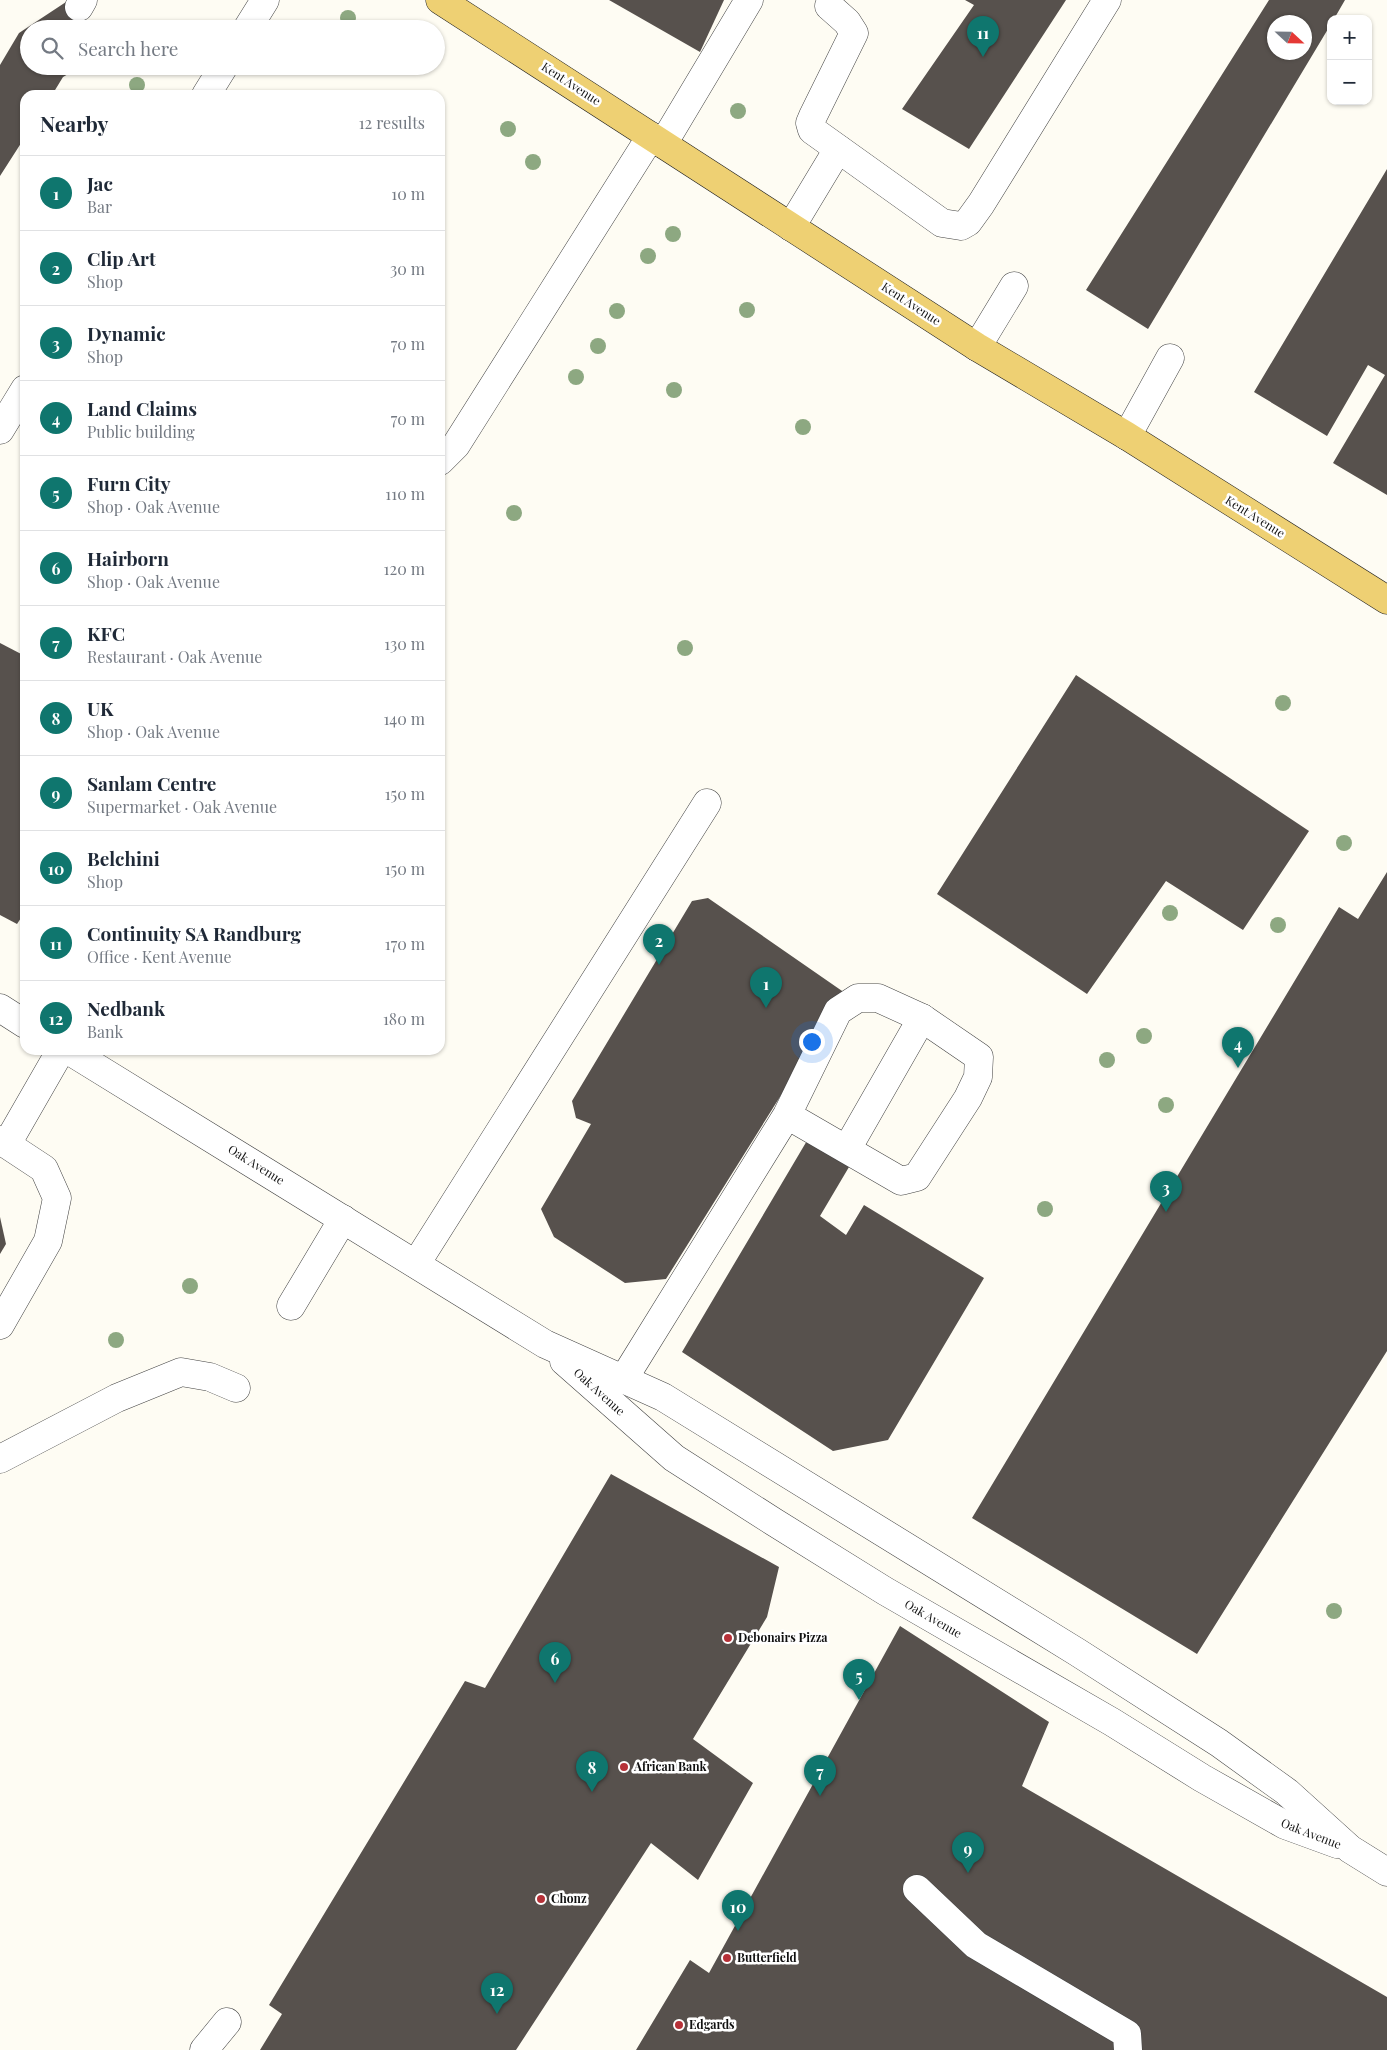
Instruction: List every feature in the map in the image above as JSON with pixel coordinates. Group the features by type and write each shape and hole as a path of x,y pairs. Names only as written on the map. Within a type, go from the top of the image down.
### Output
{"main road":[{"name":"Kent Avenue","path":"440,0 488,29 977,347 1127,436 1387,600"}],"street":[{"path":"253,20 265,0"},
{"path":"445,456 456,445 749,0"},
{"path":"829,6 847,22 854,33 810,123 812,130 942,223 961,226 968,222 981,204 1107,0"},
{"path":"209,90 218,75"},
{"path":"790,227 838,149"},
{"path":"977,347 1014,286"},
{"path":"1127,436 1170,358"},
{"path":"0,430 20,397"},
{"path":"416,1264 707,803"},
{"path":"623,1380 787,1115 838,1011 858,998 878,998 922,1018 979,1057 978,1077 968,1098 918,1177 901,1181 787,1115"},
{"path":"0,1008 20,1021"},
{"path":"847,1149 922,1018"},
{"path":"0,1325 48,1241 57,1198 44,1169 4,1142 58,1055"},
{"name":"Oak Avenue","path":"76,1055 546,1344 663,1397 1078,1652 1218,1743 1287,1792 1350,1849 1387,1872"},
{"path":"291,1306 343,1219"},
{"name":"Oak Avenue","path":"546,1344 674,1458 774,1522 885,1591 1112,1722 1210,1783 1285,1825 1350,1849"},
{"path":"0,1459 117,1398 181,1372 210,1376 236,1388"},
{"path":"917,1889 976,1945 1127,2034 1128,2050"},
{"path":"204,2050 227,2022"}],"building":[{"path":"69,0 81,20 39,20"},
{"path":"609,0 724,0 700,52"},
{"path":"965,0 1066,0 969,149 902,109 974,5"},
{"path":"1269,0 1345,0 1336,15 1327,15 1327,31 1312,56 1312,15 1267,15 1267,60 1309,60 1148,329 1086,290"},
{"path":"19,33 20,75 66,75 63,77 55,90 20,90 20,145 0,176 0,65"},
{"path":"1387,169 1387,495 1333,463 1385,375 1368,365 1327,436 1254,392"},
{"path":"0,643 20,653 20,920 17,924 0,915"},
{"path":"1076,675 1309,831 1243,930 1166,881 1087,994 937,894"},
{"path":"1387,872 1387,1351 1197,1654 972,1518 1339,907 1358,919"},
{"path":"708,898 845,993 666,1279 625,1283 554,1237 541,1209 591,1124 576,1118 572,1101 692,901"},
{"path":"808,1139 849,1167 820,1216 846,1235 864,1205 984,1278 888,1440 833,1451 682,1352"},
{"path":"0,1217 6,1244 0,1254"},
{"path":"611,1474 779,1567 767,1617 693,1739 753,1783 698,1880 651,1843 516,2050 260,2050 282,2014 269,2005 465,1681 485,1688"},
{"path":"900,1626 1049,1722 1022,1786 1387,1997 1387,2050 636,2050 690,1960 709,1973"}],"place":[{"name":"Continuity SA Randburg","path":"983,57"},
{"name":"Clip Art","path":"659,965"},
{"name":"Jac","path":"766,1008"},
{"name":"Land Claims","path":"1238,1068"},
{"name":"Dynamic","path":"1166,1212"},
{"name":"Debonairs Pizza","path":"728,1638"},
{"name":"Hairborn","path":"555,1683"},
{"name":"Furn City","path":"859,1700"},
{"name":"African Bank","path":"624,1767"},
{"name":"UK","path":"592,1792"},
{"name":"KFC","path":"820,1796"},
{"name":"Sanlam Centre","path":"968,1873"},
{"name":"Chonz","path":"541,1899"},
{"name":"Belchini","path":"738,1931"},
{"name":"Butterfield","path":"727,1958"},
{"name":"Nedbank","path":"497,2014"},
{"name":"Edgards","path":"679,2025"}]}
